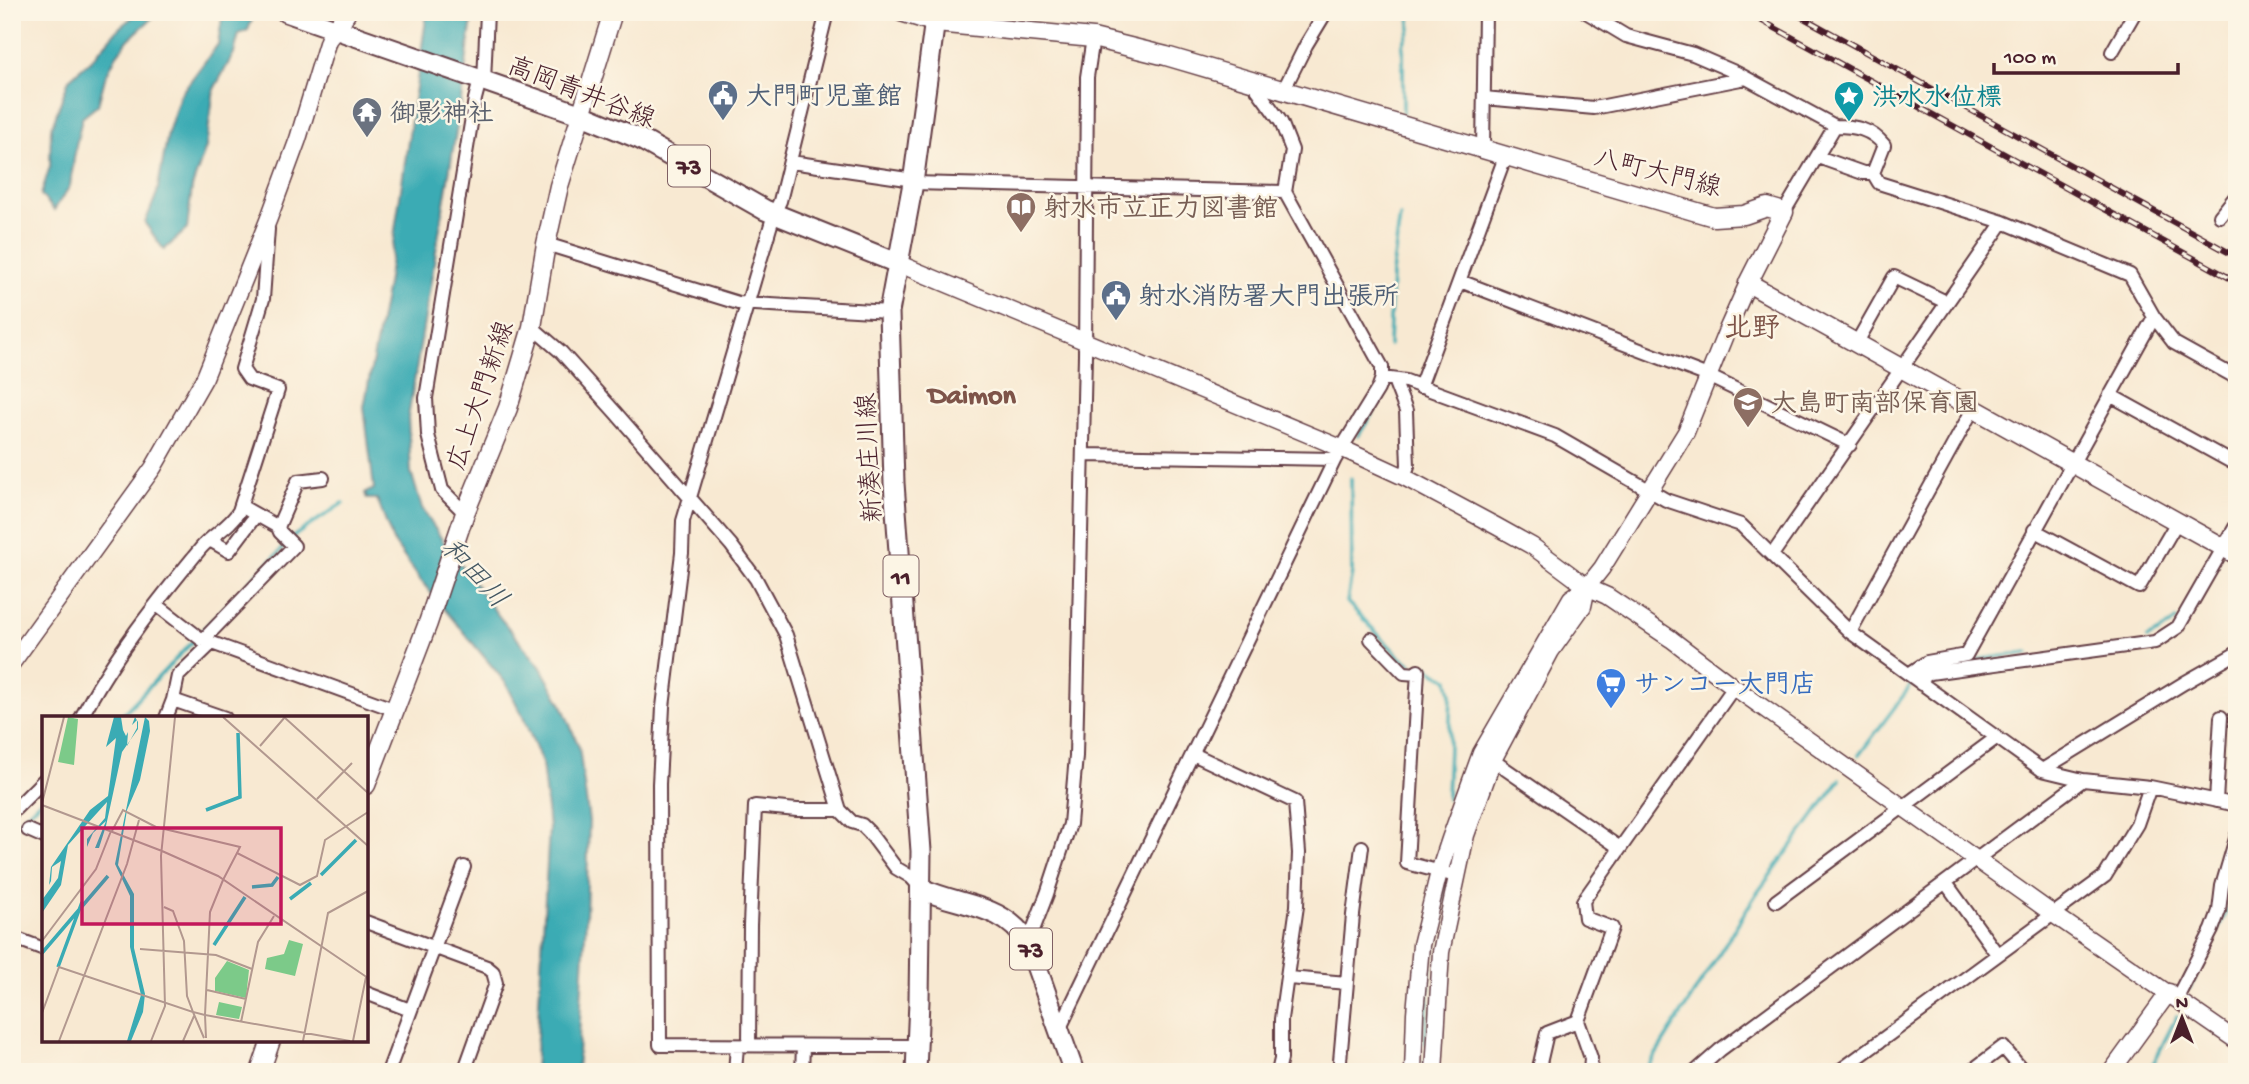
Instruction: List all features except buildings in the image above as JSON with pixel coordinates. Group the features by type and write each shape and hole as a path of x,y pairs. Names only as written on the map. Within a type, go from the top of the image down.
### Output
{"main road":[{"name":"73","path":"286,12 328,24"},
{"path":"328,24 347,12"},
{"name":"広上大門新線","path":"368,779 508,408 532,327 559,186 613,12"},
{"name":"八町大門線","path":"901,12 1093,38 1166,56 1714,217 1744,215 1767,206 1784,212"},
{"name":"新湊庄川線","path":"916,1072 922,889 919,812 894,483 889,312 913,181 936,18"},
{"name":"高岡青井谷線","path":"328,24 366,42 582,115 640,139 774,214 897,263"},
{"path":"1784,212 1748,283 2230,551"},
{"name":"73","path":"922,889 998,914 1019,928 1028,943 1074,1072"},
{"path":"260,1072 270,1042"}],"street":[{"path":"464,520 442,491 428,435 426,398 480,80 487,12"},
{"path":"827,12 780,201 683,521 663,707 659,784 660,1045 916,1046"},
{"path":"1283,91 1326,12"},
{"path":"1483,149 1485,12"},
{"path":"1586,12 1626,36 1693,54 1746,78 1835,126 1852,126 1875,134 1884,145 1872,173"},
{"path":"2112,52 2135,12"},
{"path":"12,663 160,457 205,377 269,218 304,119 328,40 328,24"},
{"path":"1028,943 1070,824 1076,756 1085,343 1087,77 1093,38"},
{"path":"1484,97 1594,108 1746,78"},
{"path":"1252,82 1281,122 1292,150 1284,192 1406,411 1408,466 1404,477"},
{"path":"1784,212 1835,126"},
{"path":"1420,387 1505,157"},
{"path":"1818,157 1863,173 1872,173"},
{"path":"791,162 913,181 1087,189 1284,192"},
{"path":"1872,173 1879,183 2003,222 2130,275 2154,317 2174,343 2237,378"},
{"path":"2220,216 2237,195"},
{"path":"82,716 100,681 157,605 204,545 232,523 241,506 278,390 248,379 242,369 263,299 269,218"},
{"path":"1772,555 2003,222"},
{"path":"546,244 748,305 889,312"},
{"path":"897,263 1338,453 1404,477 1532,546 1587,587 1607,596 1649,624 1902,807 2237,1041"},
{"path":"1856,344 1894,276 1946,302"},
{"path":"1461,281 1708,376 1850,445"},
{"path":"1413,1072 1421,945 1439,872 1487,757 1551,651 1583,606 1587,587 1651,492 1686,432 1748,283"},
{"path":"1909,674 1927,662 1966,655 2154,317"},
{"path":"532,327 561,352 731,545 756,579 786,635 840,810 852,822 869,832 896,868 911,877 922,889"},
{"path":"1388,379 1406,381 1555,436 1666,500 1741,525 1850,632 2042,770 2083,779 2150,787 2237,805"},
{"path":"1060,1028 1338,453 1378,389 1388,379"},
{"path":"2110,395 2237,465"},
{"path":"1850,632 1973,410"},
{"path":"1083,455 1338,453"},
{"path":"278,527 298,481 323,478"},
{"path":"167,716 178,676 202,638 294,546 278,527 241,506"},
{"path":"210,540 229,551 257,515"},
{"path":"2034,530 2139,587 2178,522"},
{"path":"1922,684 1924,677 1930,673 2155,642 2178,627 2230,551 2237,524"},
{"path":"157,605 202,638 393,709"},
{"path":"1371,639 1404,673 1418,672 1407,863 1455,876"},
{"path":"2042,770 2184,682 2237,653"},
{"path":"1590,1072 1591,1058 1578,1021 1612,928 1585,918 1583,901 1734,687"},
{"path":"173,700 219,716"},
{"path":"2216,801 2221,717"},
{"path":"1776,901 1996,738"},
{"path":"1193,754 1295,802 1299,853 1297,906 1289,978 1281,1018 1281,1059 1278,1072"},
{"path":"1487,757 1620,848"},
{"path":"1434,1072 1441,952 1450,920 1455,876 1487,757"},
{"path":"1695,1072 1720,1050 2083,779"},
{"path":"12,812 42,781"},
{"path":"1839,1072 2105,876 2137,824 2150,787"},
{"path":"735,1072 743,1046 755,806 840,810"},
{"path":"28,830 42,835"},
{"path":"2111,1072 2173,995 2216,920 2237,835"},
{"path":"1339,1072 1362,848"},
{"path":"388,1072 464,867"},
{"path":"1946,883 1997,954"},
{"path":"368,923 487,967 493,972 496,983 464,1072"},
{"path":"12,937 42,947"},
{"path":"1289,978 1347,983"},
{"path":"368,994 410,1010"},
{"path":"1538,1072 1547,1033 1578,1021"},
{"path":"803,1046 803,1072"},
{"path":"1970,1072 2003,1047 2024,1072"}],"water":[{"path":"139,12 159,12 129,39 116,56 105,78 98,105 82,118 70,186 54,210 41,195 50,166 51,129 69,79 92,59 119,28"},
{"path":"223,12 255,12 248,30 239,34 234,53 214,89 206,147 192,187 187,229 164,250 145,223 157,193 168,133 180,95 218,44"},
{"path":"427,12 473,12 460,108 408,418 411,472 422,508 501,619 540,666 562,705 579,747 589,821 577,1072 535,1072 549,828 542,763 506,683 421,581 393,541 377,499 367,499 365,493 374,489 364,407 387,285"}],"waterway":[{"path":"1403,112 1403,44 1410,29 1410,12"},
{"path":"1389,345 1392,273 1400,217"},
{"path":"1358,436 1386,392"},
{"path":"1351,479 1352,572 1347,602 1400,657 1411,664"},
{"path":"291,538 343,503"},
{"path":"2222,537 2237,511"},
{"path":"200,633 286,545"},
{"path":"2147,638 2176,620"},
{"path":"121,716 195,639"},
{"path":"1963,661 2028,653"},
{"path":"1426,666 1448,680 1451,694 1447,799"},
{"path":"1859,755 1912,684"},
{"path":"1645,1072 1755,896 1840,780"},
{"path":"12,829 42,799"},
{"path":"1450,868 1453,853"},
{"path":"1433,953 1447,880"},
{"path":"2217,932 2237,891"},
{"path":"2190,988 2214,939"},
{"path":"1425,1043 1430,965"},
{"path":"2149,1072 2177,1016"},
{"path":"1424,1072 1425,1062"}],"railway":[{"path":"1746,12 2237,282"},
{"path":"1793,12 2237,257"}],"place":[{"name":"大門町児童館","path":"723,122"},
{"name":"洪水水位標","path":"1849,123"},
{"name":"御影神社","path":"367,139"},
{"name":"射水市立正力図書館","path":"1021,234"},
{"name":"射水消防署大門出張所","path":"1116,322"},
{"name":"大島町南部保育園","path":"1748,429"},
{"name":"サンコー大門店","path":"1611,710"}],"district":[{"name":"北野","path":"1752,326"},
{"name":"Daimon","path":"972,393"}],"water label":[{"name":"和田川","path":"476,572"}]}
